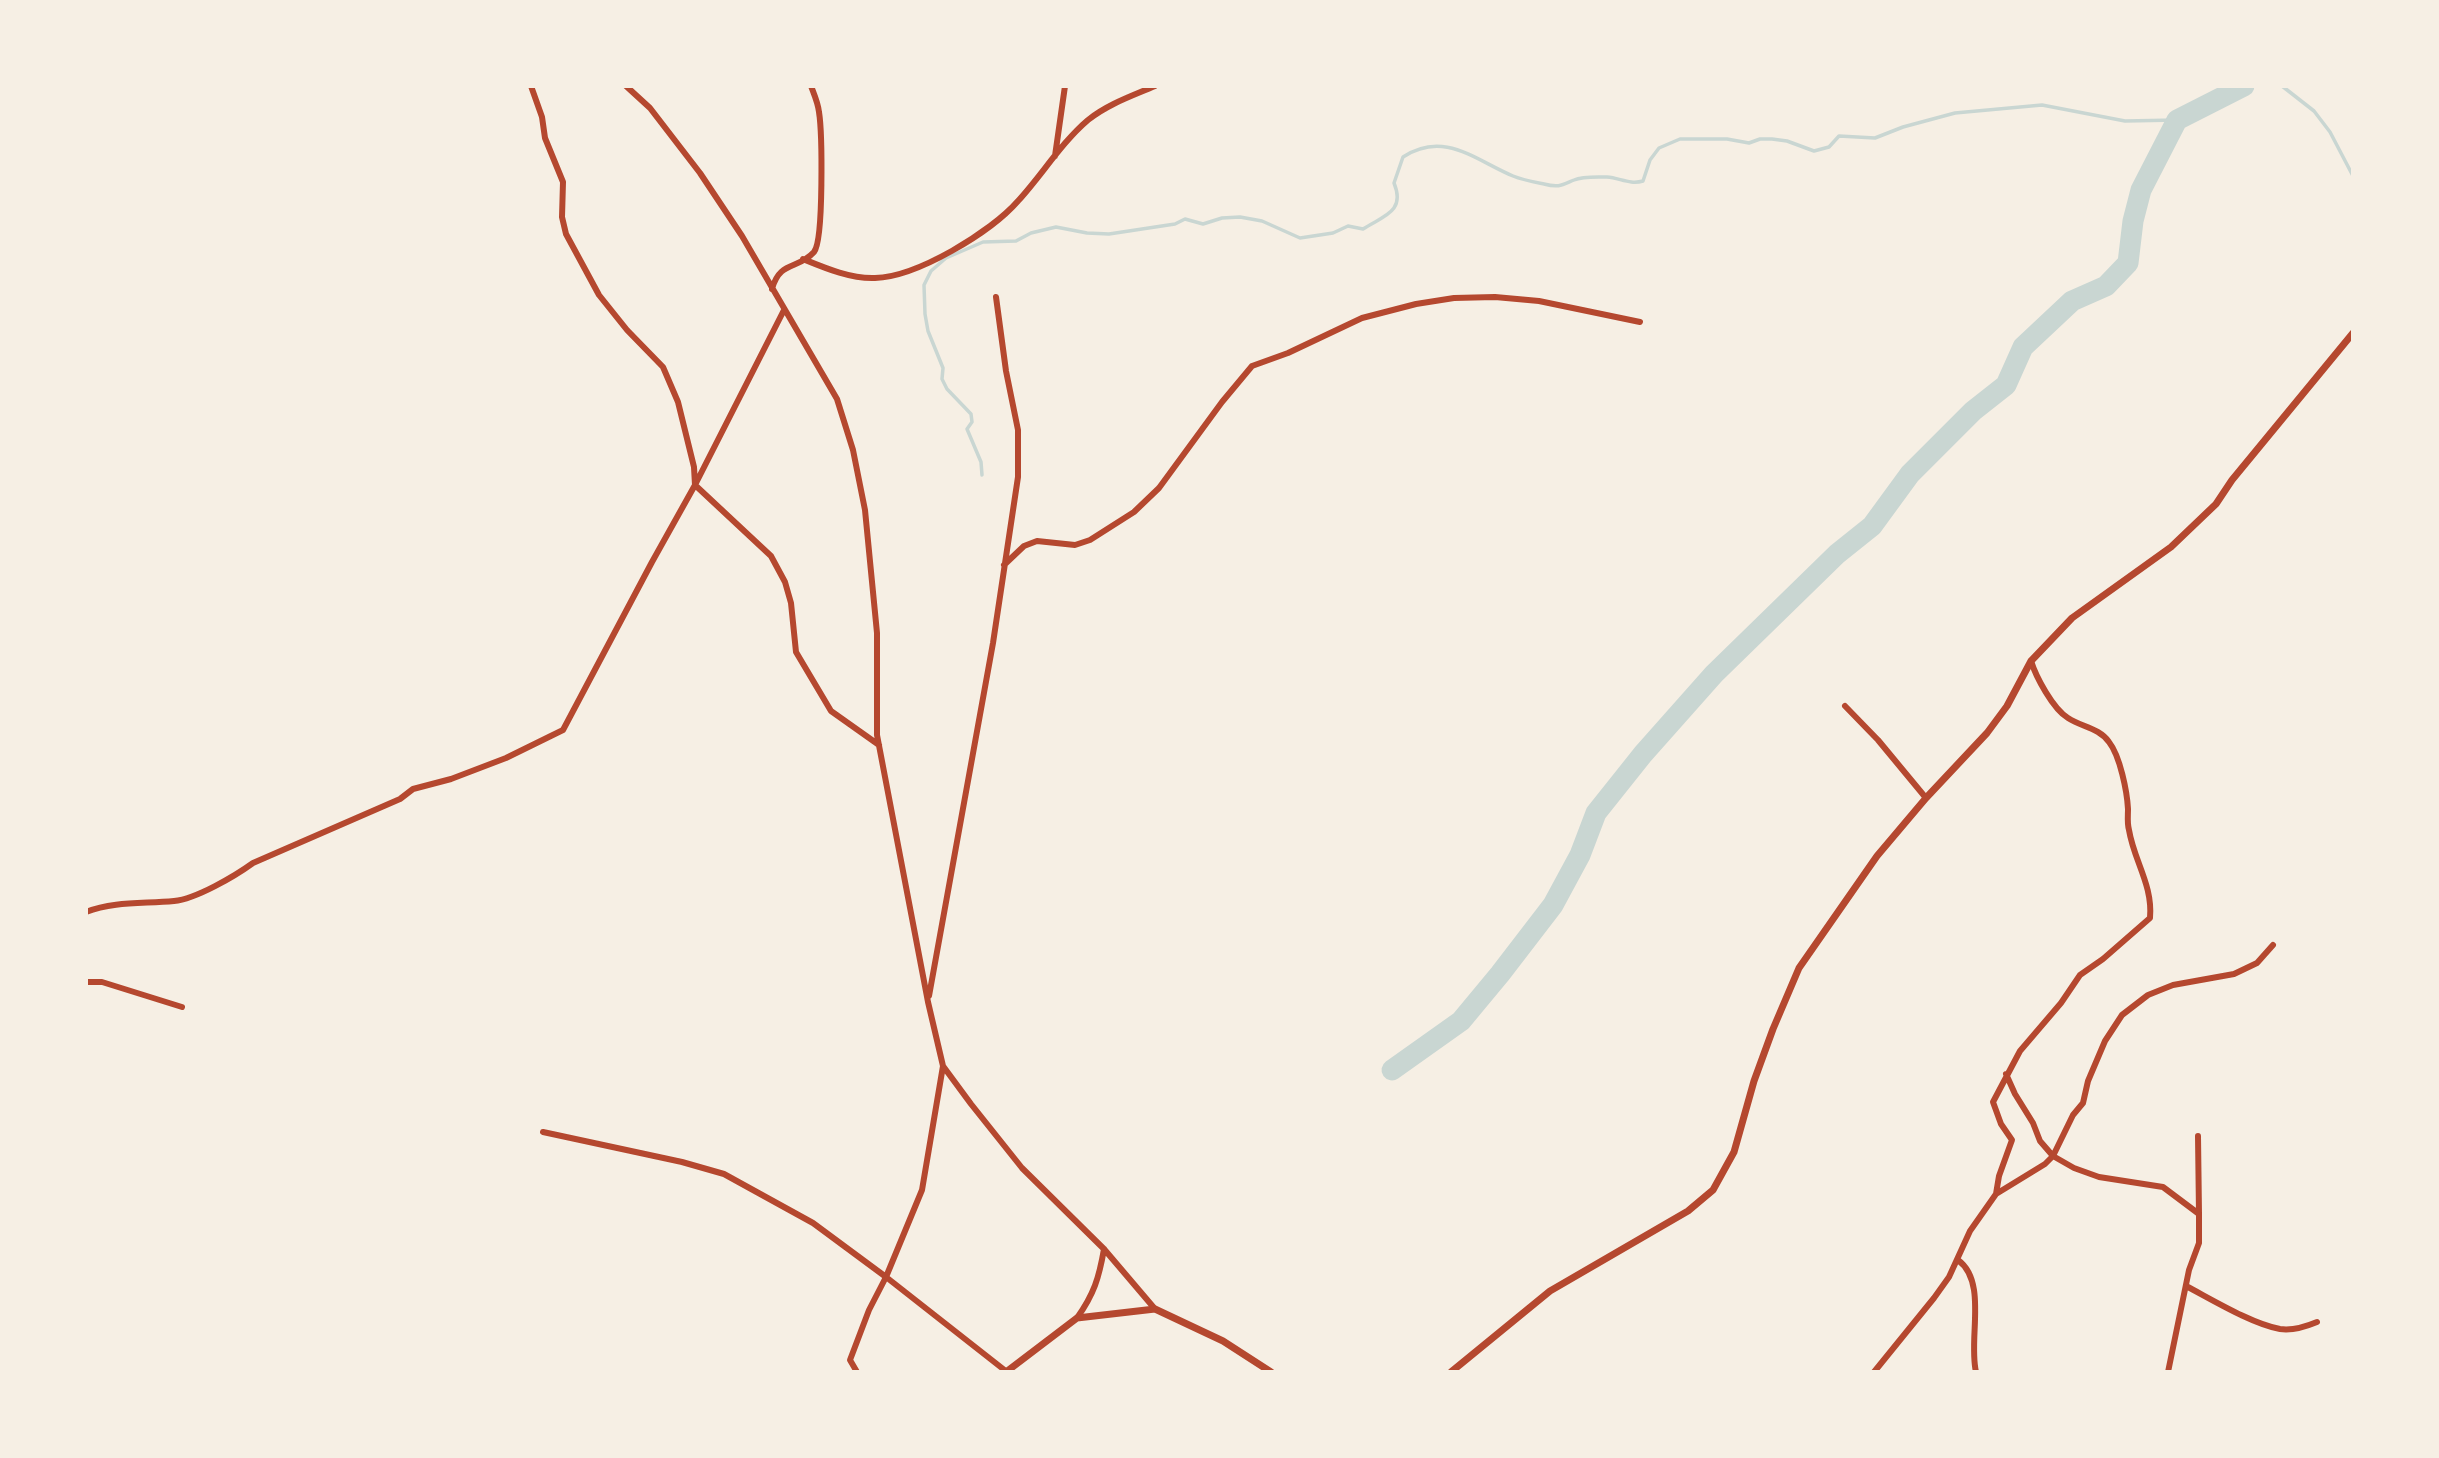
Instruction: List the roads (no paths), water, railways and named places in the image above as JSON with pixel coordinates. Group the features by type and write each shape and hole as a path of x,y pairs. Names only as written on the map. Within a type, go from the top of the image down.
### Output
{"street":[{"path":"531,86 542,117 545,138 563,182 562,217 566,234 599,295 626,330 663,367 678,402 694,467 695,485 771,556 785,582 791,603 796,652 831,710 879,745"},
{"path":"626,86 650,108 700,173 742,236 837,399 853,450 865,510 877,634 879,745 928,1002 943,1066 1022,1168 1104,1248 1155,1309 1223,1341 1271,1372"},
{"path":"772,289 775,277 783,268 814,252 820,233 819,111 811,86"},
{"path":"1055,156 1065,86"},
{"path":"803,259 859,277 877,279 906,271 983,233 1018,201 1088,121 1114,104 1154,86"},
{"path":"928,1002 993,643 1018,477 1018,430 1006,371 996,297"},
{"path":"1004,565 1024,546 1037,541 1075,545 1090,540 1134,512 1159,488 1252,366 1288,353 1362,318 1416,304 1454,298 1495,297 1539,300 1640,322"},
{"path":"86,912 98,907 131,903 177,901 233,878 253,863 400,799 413,789 451,779 506,758 563,730 695,485 784,310"},
{"path":"1451,1372 1550,1291 1688,1211 1713,1190 1734,1152 1754,1081 1799,968 1877,856 1926,798 1987,733 2007,706 2031,661 2073,618 2171,547 2216,504 2232,480 2353,333"},
{"path":"1996,1194 1999,1176 2012,1140 2001,1124 1993,1102 2006,1074 2080,975 2103,959 2150,918 2151,905 2148,887 2129,830 2128,806 2116,754 2098,732 2064,715 2039,681 2031,661"},
{"path":"1845,706 1878,740 1926,798"},
{"path":"1874,1372 1924,1312 1958,1260 1970,1231 1996,1194 2045,1164 2053,1156 2073,1115 2083,1102 2088,1081 2105,1041 2122,1015 2148,995 2174,985 2234,974 2257,963 2273,946"},
{"path":"86,982 102,982 182,1007"},
{"path":"857,1372 850,1360 922,1190 943,1066"},
{"path":"2006,1074 2040,1141 2053,1156 2074,1168 2099,1177 2163,1188 2199,1214"},
{"path":"543,1132 682,1162 724,1174 813,1223 1006,1372 1077,1318 1099,1280 1104,1248"},
{"path":"2168,1372 2186,1286 2199,1243 2198,1136"},
{"path":"1958,1260 1971,1274 1974,1288 1973,1360 1976,1372"},
{"path":"2186,1286 2279,1329 2303,1328 2317,1322"},
{"path":"1077,1318 1155,1309"}],"waterway":[{"path":"1392,1070 1461,1021 1500,974 1553,905 1580,855 1596,813 1643,754 1714,674 1837,554 1872,526 1910,474 1973,411 2006,385 2023,347 2072,301 2106,286 2128,263 2133,221 2141,190 2177,120 2244,86"},
{"path":"2282,86 2314,111 2330,132 2353,176"},
{"path":"982,475 981,462 967,429 972,422 971,414 947,389 942,379 943,368 928,331 924,285 931,271 946,258 983,242 1016,241 1031,233 1056,227 1109,234 1175,224 1185,219 1203,224 1222,218 1240,217 1262,221 1300,238 1333,233 1348,226 1363,229 1395,207 1397,193 1394,183 1403,157 1418,149 1432,146 1459,150 1517,177 1557,186 1590,177 1643,181 1650,160 1659,148 1680,139 1727,139 1749,143 1772,139 1787,141 1814,151 1829,147 1839,136 1875,138 1903,127 1955,113 2042,105 2125,121 2177,120"},
{"path":"2353,233 2353,256"}]}
